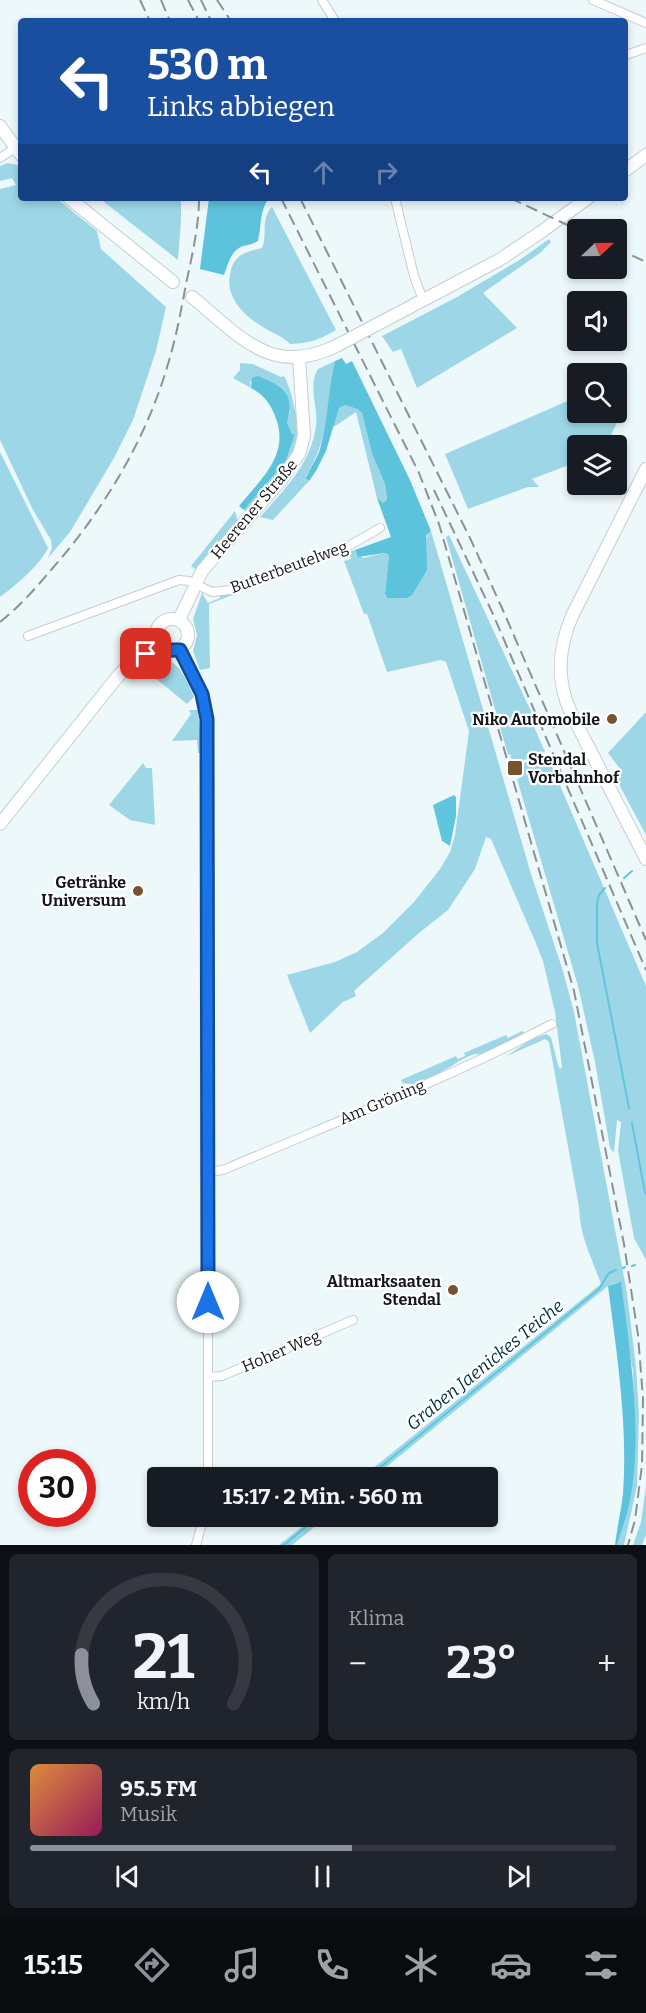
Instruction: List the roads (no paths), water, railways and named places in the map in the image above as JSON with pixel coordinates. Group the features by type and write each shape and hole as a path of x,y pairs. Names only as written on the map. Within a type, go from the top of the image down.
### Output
{"main road":[{"path":"0,126 18,152"},
{"path":"628,168 646,155"},
{"path":"73,201 173,282"},
{"path":"192,297 257,348 277,357 318,354 514,251 584,201"},
{"name":"Heerener Straße","path":"179,620 202,571 281,480 299,454 304,436 299,357"},
{"path":"646,468 572,616 563,640 560,661 562,691 571,713 646,859"},
{"path":"170,619 179,620 186,626 189,635 186,644 180,650 166,650 159,644 156,635 161,623 170,619"},
{"path":"0,824 118,676 130,664 159,644"}],"street":[{"path":"322,0 333,18"},
{"path":"593,0 646,23"},
{"path":"628,54 646,48"},
{"path":"0,158 18,152"},
{"path":"396,201 417,287 423,300"},
{"name":"Butterbeutelweg","path":"195,585 212,592 230,590 345,548 380,528"},
{"path":"28,636 179,580 189,581 195,585"},
{"path":"180,650 205,703 208,730 208,1467"},
{"name":"Am Gröning","path":"209,1172 223,1170 382,1102 514,1044 552,1024"},
{"name":"Hoher Weg","path":"207,1377 222,1376 353,1320"},
{"path":"196,1545 201,1527"}],"waterway":[{"path":"624,878 632,871"},
{"path":"605,888 599,895 597,903 597,943 629,1108"},
{"path":"632,1123 645,1193"},
{"name":"Graben Jaenickes Teiche","path":"381,1467 599,1289 609,1273 616,1270"},
{"name":"Graben Jaenickes Teiche","path":"284,1545 306,1527"}],"railway":[{"path":"140,0 149,18"},
{"path":"161,0 169,18"},
{"path":"188,0 197,18"},
{"path":"201,0 210,18"},
{"path":"217,0 229,18"},
{"path":"0,622 39,584 88,524 121,473 148,420 176,334 195,241 199,201"},
{"path":"283,201 419,473 439,524 574,991 624,1244 638,1335 643,1398 642,1465 635,1520 628,1545"},
{"path":"302,201 470,538 646,940"},
{"path":"516,201 567,225"},
{"path":"627,253 646,262"},
{"path":"434,490 492,612 646,970"}],"place":[{"name":"Niko Automobile","path":"612,719"},
{"name":"Stendal Vorbahnhof","path":"515,768"},
{"name":"Getränke Universum","path":"138,891"},
{"name":"Altmarksaaten Stendal","path":"453,1290"}]}
